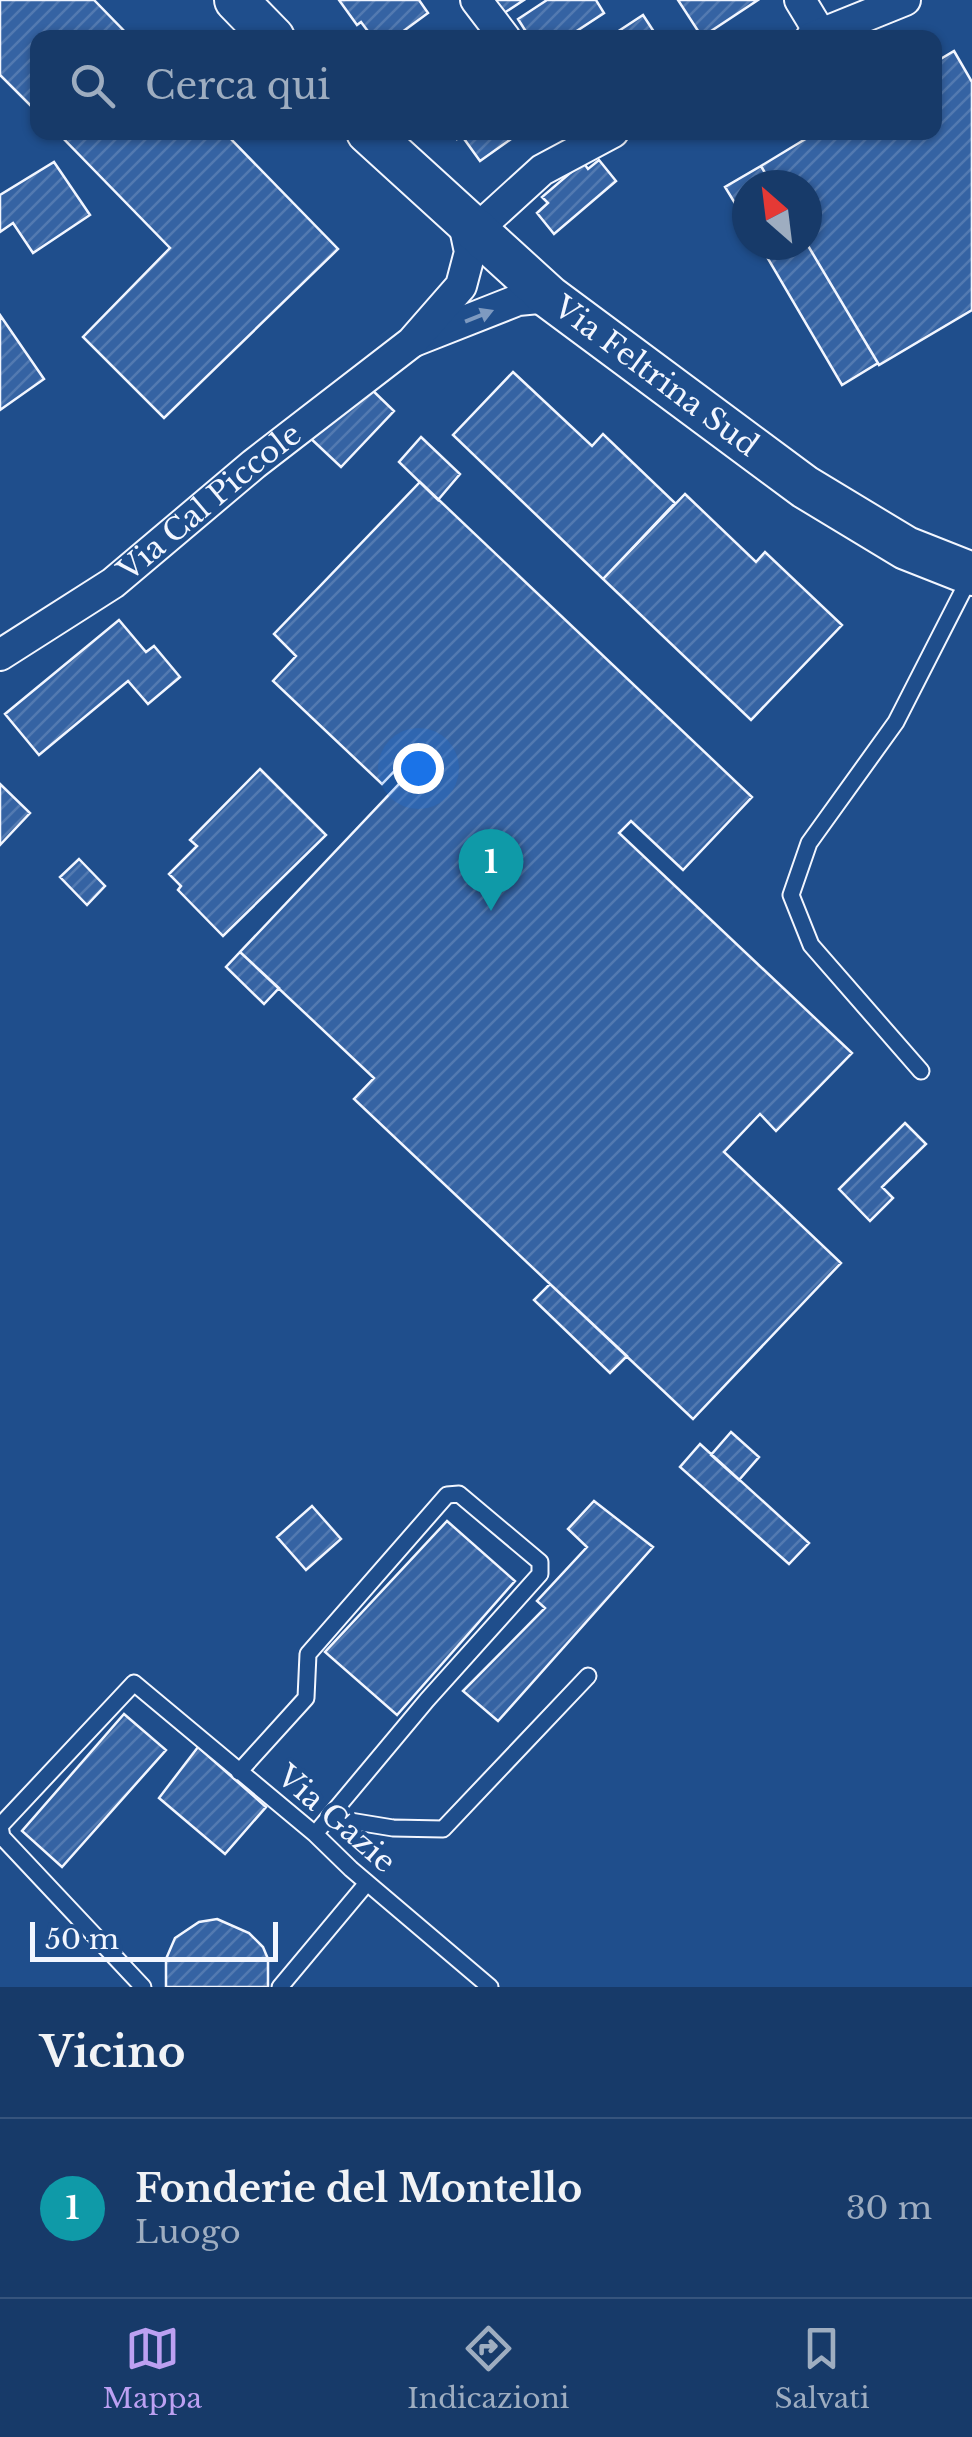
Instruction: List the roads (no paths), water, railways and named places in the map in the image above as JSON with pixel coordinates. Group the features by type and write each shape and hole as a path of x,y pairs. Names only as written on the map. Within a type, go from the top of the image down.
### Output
{"main road":[{"path":"236,0 264,30"},
{"name":"Via Feltrina Sud","path":"377,140 549,297 805,487 906,548 972,574"}],"street":[{"path":"476,0 499,30"},
{"path":"800,0 813,30"},
{"path":"831,30 904,0"},
{"path":"469,225 587,140"},
{"name":"Via Cal Piccole","path":"0,655 113,583 254,464 412,342 461,286 470,252 469,225"},
{"name":"Via Cal Piccole","path":"412,342 518,300 549,297"}],"lane":[{"path":"922,1072 811,944 791,895 809,843 896,722 972,574 972,563"},
{"path":"239,1772 306,1698 308,1654 447,1494 459,1494 540,1562 540,1574 402,1729 316,1834"},
{"path":"332,1818 393,1828 442,1829 588,1676"},
{"name":"Via Gazie","path":"143,1987 2,1836 0,1826 134,1683 316,1834 367,1883 490,1987"},
{"path":"280,1987 367,1883"}],"place":[{"name":"Fonderie del Montello","path":"491,911"}]}
